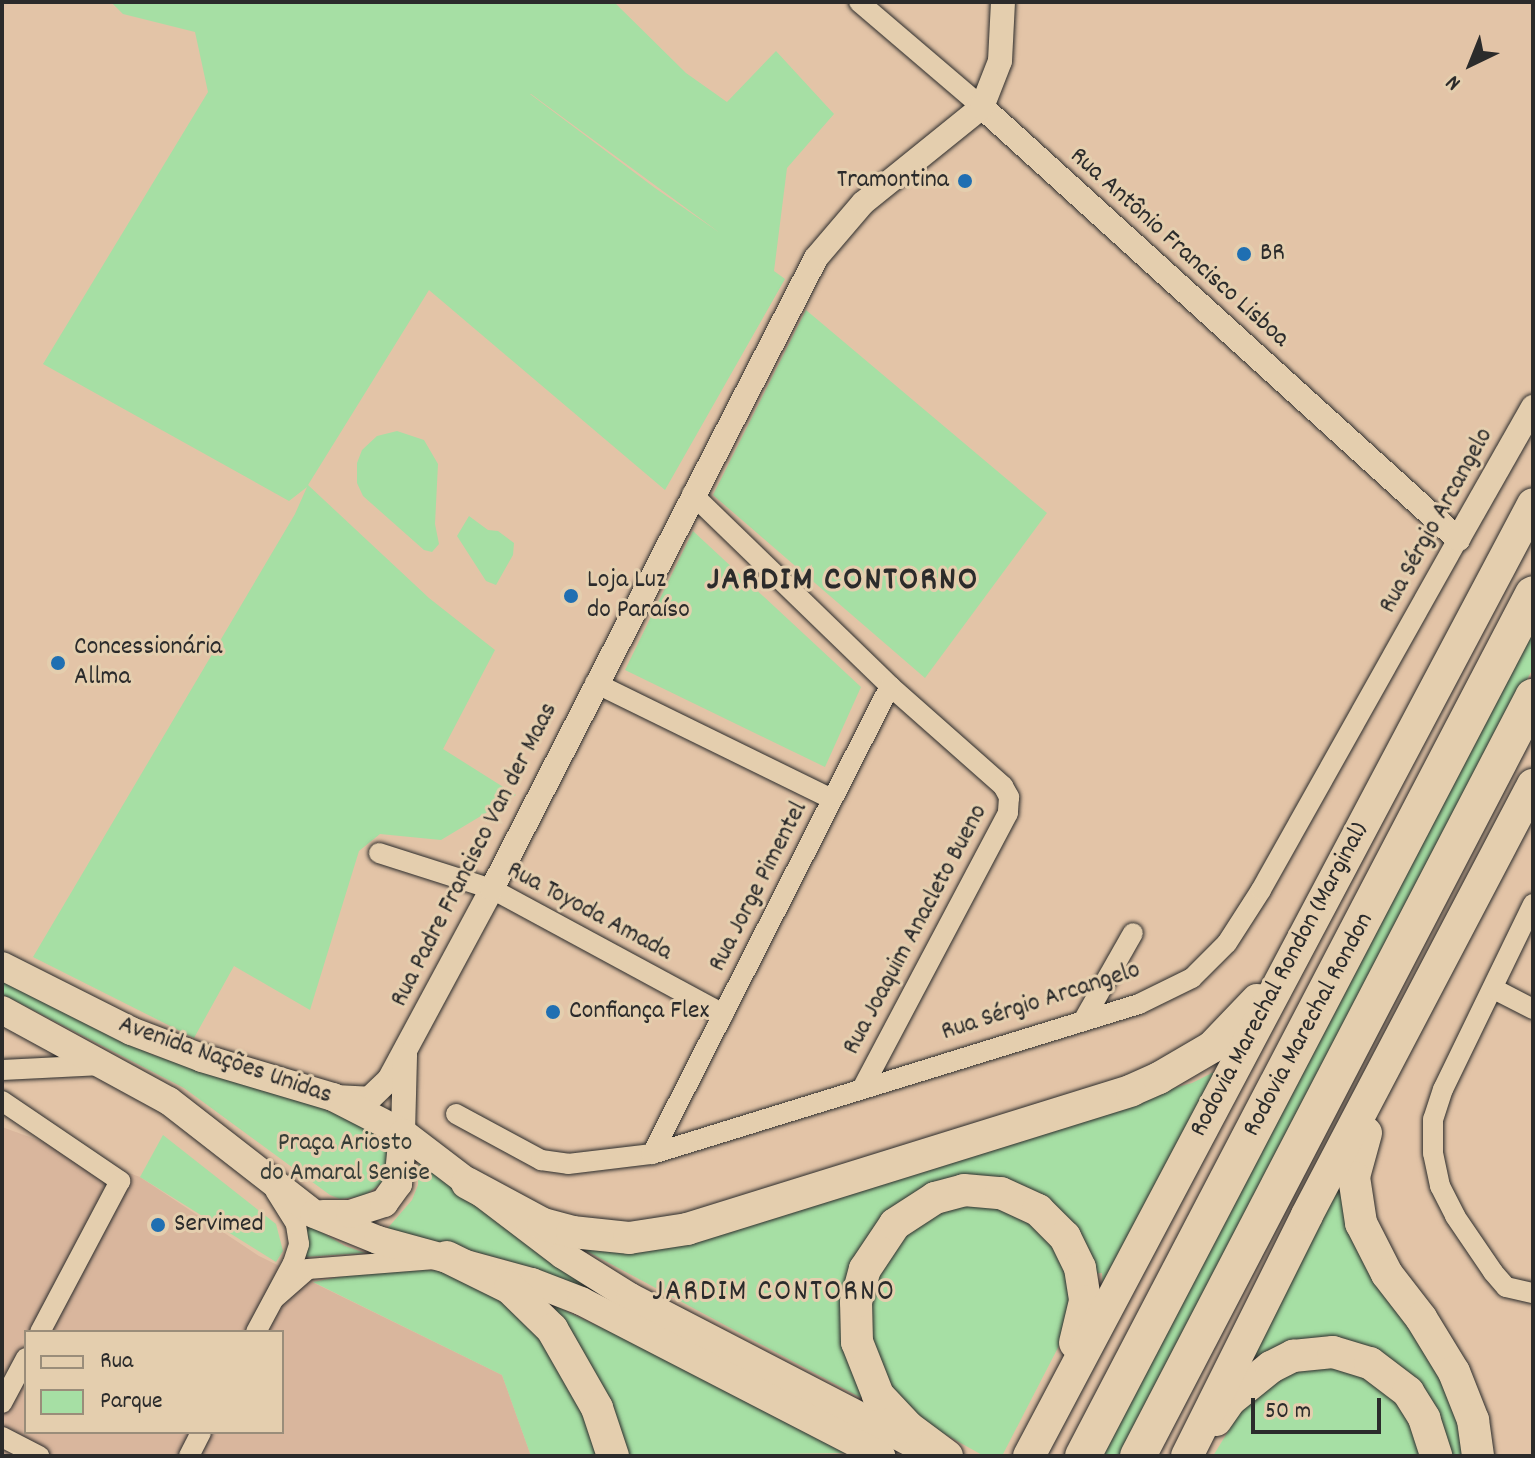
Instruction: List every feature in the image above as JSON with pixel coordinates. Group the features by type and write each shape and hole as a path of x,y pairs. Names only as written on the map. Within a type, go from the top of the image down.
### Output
{"highway":[{"name":"Rodovia Marechal Rondon (Marginal)","path":"1031,1453 1533,504"},
{"name":"Rodovia Marechal Rondon","path":"1083,1456 1533,594"},
{"name":"Rodovia Marechal Rondon","path":"1138,1456 1533,697"},
{"path":"1189,1456 1263,1300 1533,785"},
{"path":"467,1183 543,1224 572,1232 629,1238 687,1229 1159,1078 1224,1036 1246,1014 1300,944"},
{"path":"1400,1039 1360,1148 1354,1177 1355,1197 1373,1251 1454,1372 1473,1420 1478,1456"},
{"path":"947,1456 908,1427 878,1395 862,1363 856,1332 856,1302 874,1251 884,1235 906,1214 935,1198 964,1190 984,1190 1020,1200 1052,1222 1073,1251 1084,1281 1082,1322 1049,1417"},
{"path":"447,1257 510,1288 552,1329 597,1408 613,1456"},
{"path":"1189,1456 1230,1400 1248,1384 1293,1356 1333,1352 1370,1363 1408,1392 1424,1418 1436,1456"}],"main road":[{"name":"Avenida Nações Unidas","path":"2,966 97,1016 169,1046 333,1097 403,1133 563,1255 630,1297 937,1456"},
{"name":"Avenida Nações Unidas","path":"2,1010 105,1065 191,1116 314,1214 378,1240 532,1282 606,1312 881,1456"},
{"path":"314,1214 350,1214 384,1203 398,1184 403,1133"}],"street":[{"name":"Rua Antônio Francisco Lisboa","path":"859,2 982,107 1458,539"},
{"path":"832,799 595,683 816,258 863,203 982,107 1000,61 1003,2"},
{"path":"1000,61 1023,53"},
{"name":"Rua Sérgio Arcangelo","path":"456,1114 541,1160 568,1164 652,1154 1139,1004 1192,978 1227,943 1261,890 1533,407"},
{"path":"692,494 890,686"},
{"name":"Rua Padre Francisco Van der Maas","path":"333,1097 369,1099 389,1080 492,889 595,683"},
{"name":"Rua Joaquim Anacleto Bueno","path":"863,1087 1008,813 1009,797 1000,783 890,686"},
{"name":"Rua Jorge Pimentel","path":"652,1154 890,686"},
{"name":"Rua Toyoda Amada","path":"379,853 492,889 723,1014"},
{"path":"1533,904 1443,1089 1433,1119 1433,1153 1440,1186 1455,1216 1506,1287 1533,1293"},
{"path":"1083,1021 1133,933"},
{"path":"1494,989 1533,1009"},
{"path":"403,1133 405,1053"},
{"path":"2,1070 105,1065"},
{"path":"2,1101 120,1181 41,1330"},
{"path":"257,1330 298,1253 299,1235 291,1214 264,1174"},
{"path":"275,1298 308,1269 447,1257"},
{"path":"2,1403 24,1362"},
{"path":"189,1456 200,1434"},
{"path":"2,1437 39,1456"}],"shaded area":[{"path":"2,1127 140,1177 259,1256 502,1375 531,1456 2,1456"}],"green space":[{"path":"111,2 614,2 686,73 727,102 776,51 834,114 787,168 774,271 785,279 665,490 429,290 308,485 429,598 495,650 443,749 516,795 441,840 380,834 359,851 310,1010 234,966 194,1038 33,957 295,514 307,487 289,501 43,364 208,92 195,32 123,14","holes":["530,94 720,233 655,188"]},
{"path":"806,310 1047,513 925,678 713,495"},
{"path":"397,431 424,440 438,464 435,524 439,544 432,552 424,550 363,496 357,483 357,463 362,450 377,436"},
{"path":"469,516 514,543 513,555 496,585 486,581 457,536"},
{"path":"693,531 861,687 825,767 625,670"},
{"path":"1533,619 1533,668 1337,1047 1124,1456 1099,1456"},
{"name":"Praça Ariosto do Amaral Senise","path":"2,982 153,1055 303,1100 364,1126 383,1141 387,1150 384,1181 364,1196 340,1199 330,1195 184,1088 2,994"},
{"path":"1216,1071 1103,1287 1102,1273 1095,1273 1041,1200 897,1205 849,1359 867,1401 581,1248 1192,1083"},
{"path":"163,1135 276,1224 283,1251 276,1262 140,1177"},
{"name":"Praça Ariosto do Amaral Senise","path":"419,1159 624,1307 509,1261 387,1229 412,1200 418,1185"},
{"path":"1339,1186 1344,1206 1445,1376 1468,1456 1447,1456 1405,1376 1269,1354 1266,1351 1246,1365"},
{"path":"980,1200 1017,1208 1063,1253 1073,1295 1063,1338 1002,1456 984,1456 912,1416 897,1404 871,1355 868,1290 910,1223"},
{"path":"304,1222 345,1246 365,1253 304,1257"},
{"path":"452,1271 480,1282 549,1338 604,1456 531,1456 502,1375 313,1282 355,1274"},
{"path":"553,1305 617,1335 845,1453 624,1456"},
{"path":"1326,1360 1395,1389 1426,1456 1213,1456 1240,1412 1281,1376"}],"place":[{"name":"Tramontina","path":"965,181"},
{"name":"BR","path":"1244,254"},
{"name":"Loja Luz do Paraíso","path":"571,596"},
{"name":"Concessionária Allma","path":"58,663"},
{"name":"Confiança Flex","path":"553,1012"},
{"name":"Servimed","path":"158,1225"}],"district":[{"name":"JARDIM CONTORNO","path":"843,582"},
{"name":"JARDIM CONTORNO","path":"774,1294"}]}
